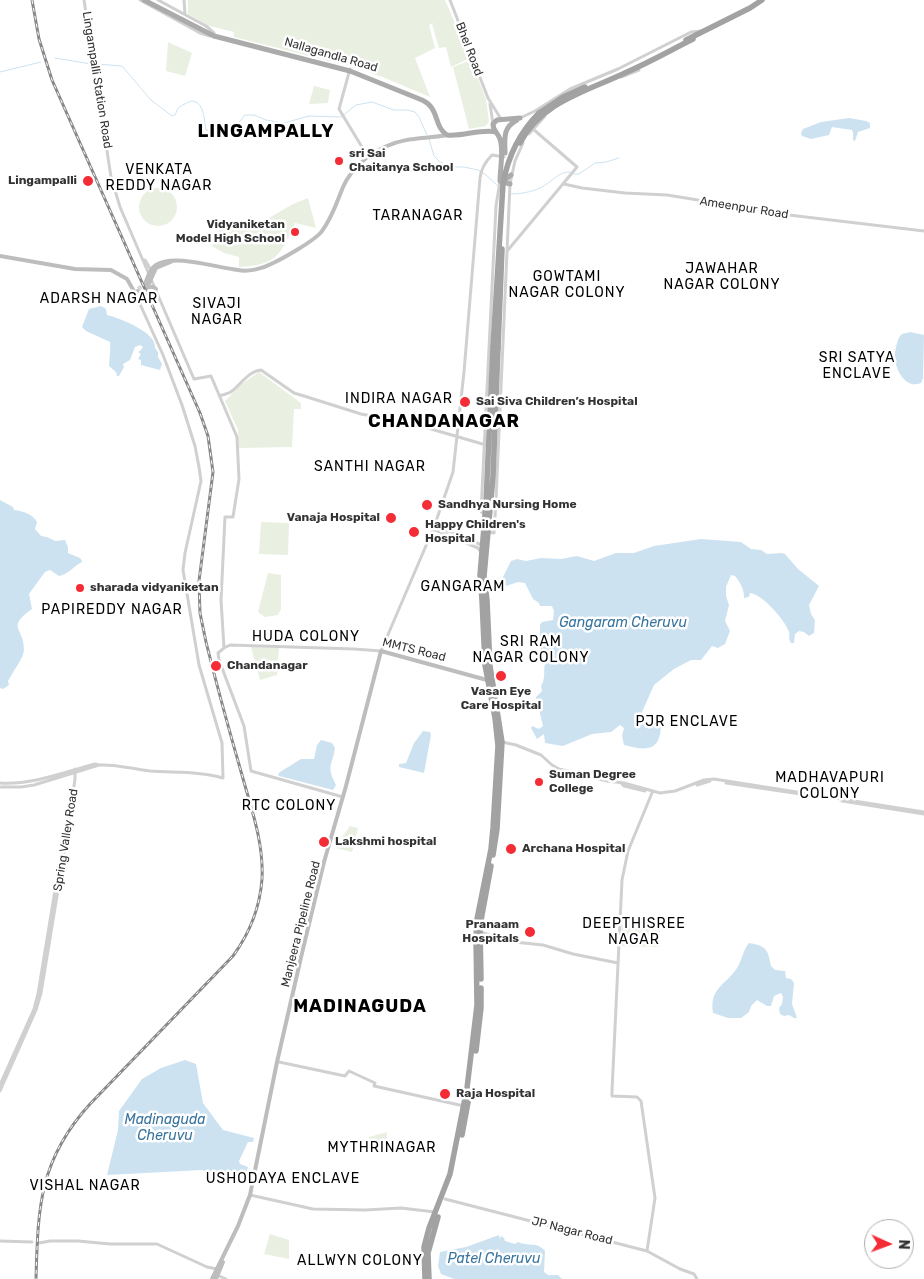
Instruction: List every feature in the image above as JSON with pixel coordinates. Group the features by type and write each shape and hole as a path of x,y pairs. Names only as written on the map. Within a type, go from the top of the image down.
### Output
{"highway":[{"path":"694,38 705,30 762,0"},
{"path":"488,679 484,576 488,532 505,189 509,170 522,140 531,127 558,103 629,72 694,38 742,16 768,0"},
{"path":"429,1279 428,1260 431,1238 454,1176 460,1138 475,1022 477,992 476,932 496,837 502,743 488,679 480,575 480,547 489,500 487,444 493,416"},
{"path":"425,1279 424,1247 450,1174 468,1107 481,1008 480,932 493,828 498,746 496,712"}],"main road":[{"path":"144,0 199,28"},
{"path":"150,0 199,28"},
{"name":"Nallagandla Road","path":"199,28 214,35 350,70 428,101"},
{"path":"428,101 436,107 446,133"},
{"path":"428,101 446,133"},
{"path":"146,286 150,271 162,261 201,263 240,271 270,265 321,233 338,203 344,185 368,157 392,144 411,139 486,129 496,120 520,118"},
{"path":"510,186 499,183 505,137 510,124 520,118"},
{"path":"493,124 493,129 500,140 503,156"},
{"path":"446,133 496,132"},
{"path":"502,168 505,178 508,179 511,175"},
{"path":"0,255 76,268 111,268 129,279 136,291"},
{"path":"0,255 75,269 111,270 127,279 136,291"},
{"path":"146,286 156,268 173,261"},
{"path":"146,286 156,289"},
{"name":"MMTS Road","path":"381,651 478,678 488,679"},
{"name":"Manjeera Pipeline Road","path":"215,1278 251,1195 286,1025 381,651"},
{"name":"Manjeera Pipeline Road","path":"215,1278 246,1211 251,1195 286,1025"}],"street":[{"name":"Lingampalli Station Road","path":"84,0 114,188 120,207 140,254 150,271 151,278 194,379 211,376 220,396"},
{"path":"140,0 201,33 214,35"},
{"path":"158,0 206,26 214,35"},
{"path":"184,0 185,15"},
{"name":"Bhel Road","path":"450,0 488,98"},
{"path":"520,118 570,89 626,66 691,32 705,30"},
{"path":"485,514 481,512 496,349 508,251 507,231 511,175 524,140 537,124 559,104 632,73 696,40 694,38"},
{"path":"350,70 339,106 368,157"},
{"path":"488,98 502,120"},
{"path":"488,98 493,124"},
{"path":"529,114 537,124"},
{"path":"508,251 577,167 533,129"},
{"path":"381,651 434,527 453,472 464,372 480,176 481,170 492,155 503,156"},
{"path":"488,532 494,533 495,230 499,183"},
{"name":"Ameenpur Road","path":"564,184 582,188 640,194 667,194 734,204 772,213 924,231"},
{"path":"495,230 507,231"},
{"path":"0,785 75,773 95,764 110,764 151,771 186,772 223,778 222,743 199,665 183,570 200,481 199,467 195,446 182,405 163,355 140,305 136,291"},
{"path":"343,798 251,771 244,726 218,653 224,648 221,600 225,517 232,517 239,479 237,437 220,396 231,392 242,381 259,370 294,393 361,414 414,424 487,444"},
{"path":"434,527 480,547"},
{"name":"MMTS Road","path":"224,648 230,645 248,645 354,648 381,651"},
{"path":"502,743 518,746 541,755 559,769 665,793 714,779 924,813"},
{"name":"Spring Valley Road","path":"0,1085 34,1009 40,984 75,773"},
{"name":"Spring Valley Road","path":"0,1091 36,1010 41,993 75,773"},
{"path":"620,783 624,786 665,795 716,781 843,800"},
{"path":"647,1251 655,1198 641,1099 637,1097 612,1096 622,880 628,851 652,793"},
{"path":"480,932 512,941 543,945 573,954 618,963"},
{"path":"279,1062 345,1076 349,1071 376,1083 374,1086 464,1106"},
{"path":"251,1195 312,1208 365,1210 401,1208 436,1211"},
{"name":"JP Nagar Road","path":"445,1199 647,1251 680,1269 694,1274 697,1279"},
{"path":"0,1241 30,1242"},
{"path":"39,1242 157,1244 217,1270"},
{"path":"208,1267 215,1278 226,1279"}],"green space":[{"path":"188,0 445,0 470,58 451,67 446,47 439,48 432,24 435,22 429,25 435,48 415,58 430,97 357,68 234,37 234,32 209,26 188,14"},
{"path":"168,42 192,53 185,76 166,71"},
{"path":"471,60 486,99 489,122 486,126 469,129 453,67"},
{"path":"314,86 330,90 328,103 309,104"},
{"path":"158,188 165,189 171,194 176,200 176,214 171,220 165,225 158,226 151,225 145,220 140,214 139,207 140,200 145,194 151,189"},
{"path":"308,198 316,228 295,223 281,250 270,261 239,267 239,257 224,253 212,246 223,221 243,221 251,216 257,225 293,204"},
{"path":"259,372 301,403 301,409 294,409 292,447 239,448 238,430 225,401 240,385"},
{"path":"261,522 289,523 288,555 259,554"},
{"path":"268,573 281,575 281,609 278,615 265,617 258,612"},
{"path":"251,647 279,648 277,675 260,680"},
{"path":"350,826 358,828 352,852 336,848 336,845"},
{"path":"622,920 660,921 660,947 621,946"},
{"path":"387,1132 386,1153 370,1153 369,1137"},
{"path":"270,1234 289,1240 289,1259 264,1254"}],"water":[{"path":"849,118 870,123 870,128 858,132 855,141 853,140 852,130 832,127 829,135 811,139 802,136 803,129 821,122"},
{"path":"101,306 106,309 107,315 144,331 150,337 154,342 162,364 160,370 141,365 141,360 138,359 141,354 138,352 143,347 140,345 135,347 130,360 123,364 124,367 119,376 117,376 116,372 109,366 110,342 86,331 82,327 89,309"},
{"path":"910,332 924,335 923,378 921,383 916,384 907,382 900,375 895,360 895,350 900,336"},
{"path":"0,500 13,507 14,510 24,512 33,517 37,522 35,529 41,536 55,541 65,540 68,553 80,558 82,561 68,572 59,576 50,570 45,572 29,594 32,609 24,615 18,625 24,643 24,650 21,660 8,681 9,685 3,689 0,688"},
{"name":"Gangaram Cheruvu","path":"701,539 741,542 751,549 761,550 767,554 785,554 798,569 819,586 809,605 815,620 814,633 809,636 799,631 795,634 794,643 791,643 787,627 778,615 755,594 750,593 749,597 744,598 740,584 735,576 731,575 726,587 729,605 725,621 730,631 725,644 718,648 712,646 701,660 691,660 674,669 654,685 642,712 643,723 646,727 652,727 657,720 661,723 658,740 655,744 646,748 624,745 622,736 624,728 620,725 611,732 592,734 563,746 545,743 544,734 537,739 531,728 532,726 539,729 543,726 536,697 542,691 541,686 544,679 546,661 554,659 553,656 546,654 540,648 540,625 542,622 553,620 554,611 552,606 540,606 533,599 525,583 518,582 506,586 503,584 503,577 511,561 541,558 561,559 577,556 594,561 616,553 634,553 654,546"},
{"path":"423,731 430,732 431,735 424,773 399,767 399,764 406,763 414,743"},
{"path":"321,740 332,743 335,748 330,770 336,785 333,790 279,776 280,772 301,759 314,759 317,745"},
{"path":"749,943 763,947 769,956 771,966 775,970 785,971 786,978 791,979 794,983 792,1004 797,1018 780,1014 779,1008 783,997 781,993 774,996 771,1006 767,1006 757,1000 751,1006 749,1012 741,1018 728,1018 713,1013 712,1005 716,992 733,974"},
{"name":"Madinaguda Cheruvu","path":"185,1060 196,1064 203,1103 223,1130 254,1138 253,1142 248,1142 239,1161 240,1164 248,1167 244,1179 237,1181 202,1170 107,1175 118,1130 119,1111 142,1079 161,1068"},
{"name":"Patel Cheruvu","path":"499,1235 500,1239 501,1236 505,1241 515,1244 518,1242 536,1245 542,1248 545,1251 544,1272 548,1275 558,1275 562,1279 454,1279 441,1274 438,1266 440,1252 466,1247"}],"waterway":[{"path":"55,58 91,64"},
{"path":"0,72 41,62"},
{"path":"96,64 122,66 151,100 172,116 175,115 178,108 185,104 193,101 197,102 202,109 206,130 226,129 237,125 245,115 254,115 266,120 284,123 309,116 341,117 356,105 372,102 394,110 415,112 427,135"},
{"path":"429,139 434,156 440,162 454,167 478,170 498,186"},
{"path":"574,174 579,174 595,163 619,158"},
{"path":"510,194 534,190 546,185 562,173 570,172"}],"tunnel":[{"path":"138,289 145,284"}],"railway":[{"path":"32,0 39,39 52,80 200,413 208,436 213,472 199,581 200,613 219,692 256,826 262,866 261,889 256,910 249,929 233,956 90,1104 60,1145 51,1165 41,1207 36,1279"}],"place":[{"name":"sri Sai Chaitanya School","path":"339,161"},
{"name":"Lingampalli","path":"88,181"},
{"name":"Vidyaniketan Model High School","path":"295,232"},
{"name":"Sai Siva Children’s Hospital","path":"465,402"},
{"name":"Sandhya Nursing Home","path":"427,505"},
{"name":"Vanaja Hospital","path":"391,518"},
{"name":"Happy Children's Hospital","path":"414,532"},
{"name":"sharada vidyaniketan","path":"80,588"},
{"name":"Chandanagar","path":"216,666"},
{"name":"Vasan Eye Care Hospital","path":"501,676"},
{"name":"Suman Degree College","path":"539,782"},
{"name":"Lakshmi hospital","path":"324,842"},
{"name":"Archana Hospital","path":"511,849"},
{"name":"Pranaam Hospitals","path":"530,932"},
{"name":"Raja Hospital","path":"445,1094"}],"district":[{"name":"LINGAMPALLY","path":"266,132"},
{"name":"VENKATA REDDY NAGAR","path":"159,178"},
{"name":"TARANAGAR","path":"418,216"},
{"name":"JAWAHAR NAGAR COLONY","path":"722,278"},
{"name":"GOWTAMI NAGAR COLONY","path":"567,286"},
{"name":"ADARSH NAGAR","path":"99,299"},
{"name":"SIVAJI NAGAR","path":"217,312"},
{"name":"SRI SATYA ENCLAVE","path":"857,366"},
{"name":"INDIRA NAGAR","path":"399,399"},
{"name":"CHANDANAGAR","path":"444,422"},
{"name":"SANTHI NAGAR","path":"370,467"},
{"name":"GANGARAM","path":"463,587"},
{"name":"PAPIREDDY NAGAR","path":"112,610"},
{"name":"HUDA COLONY","path":"306,637"},
{"name":"SRI RAM NAGAR COLONY","path":"531,650"},
{"name":"PJR ENCLAVE","path":"687,722"},
{"name":"MADHAVAPURI COLONY","path":"830,786"},
{"name":"RTC COLONY","path":"289,806"},
{"name":"DEEPTHISREE NAGAR","path":"634,932"},
{"name":"MADINAGUDA","path":"360,1007"},
{"name":"MYTHRINAGAR","path":"382,1148"},
{"name":"USHODAYA ENCLAVE","path":"283,1179"},
{"name":"VISHAL NAGAR","path":"85,1186"},
{"name":"ALLWYN COLONY","path":"360,1261"}]}
